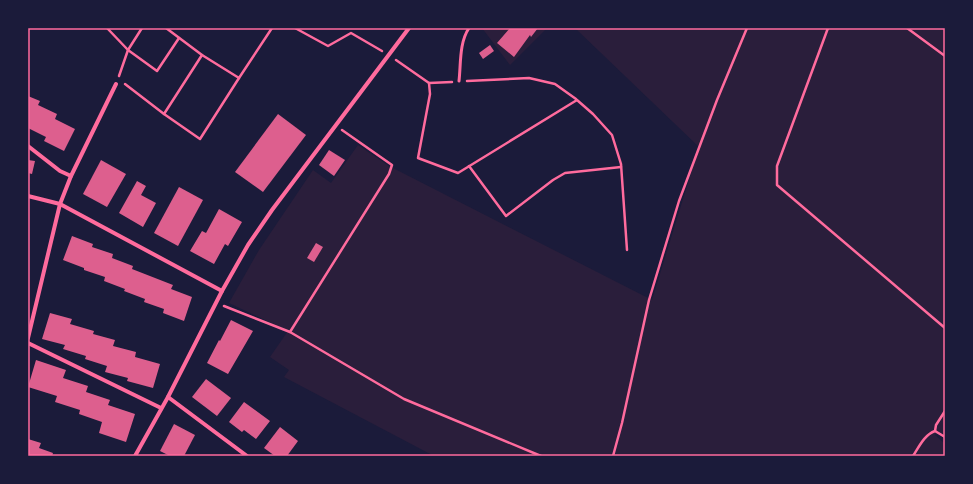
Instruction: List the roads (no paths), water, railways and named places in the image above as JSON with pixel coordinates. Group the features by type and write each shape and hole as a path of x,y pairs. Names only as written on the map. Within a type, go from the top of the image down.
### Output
{"street":[{"path":"135,456 168,397 222,291 248,245 272,210 410,28"},
{"path":"28,338 60,204 71,176 116,84"},
{"path":"28,146 60,171 71,176"},
{"path":"28,196 60,204 222,291"},
{"path":"28,343 161,408"},
{"path":"168,397 247,456"}],"lane":[{"path":"459,81 462,49 469,28"}]}
